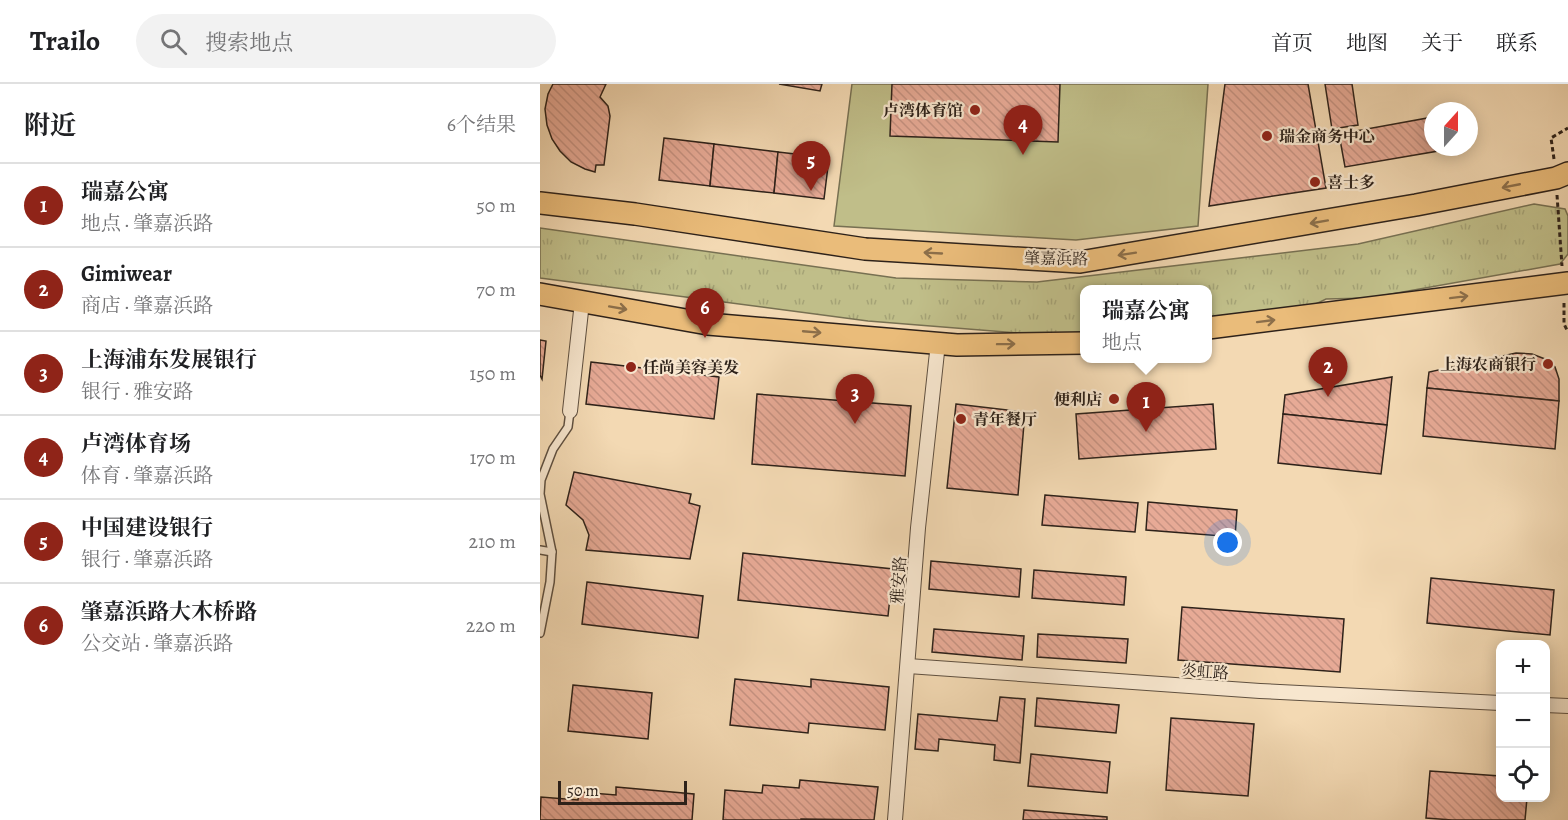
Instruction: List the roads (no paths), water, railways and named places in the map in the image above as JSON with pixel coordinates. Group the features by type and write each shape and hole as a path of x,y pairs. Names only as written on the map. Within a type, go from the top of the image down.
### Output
{"main road":[{"name":"肇嘉浜路","path":"540,203 635,214 865,249 1080,262 1405,207 1562,176"},
{"path":"1212,328 1566,284"},
{"path":"540,294 708,324 957,345 1080,344"}],"street":[{"path":"570,411 582,302"},
{"name":"雅安路","path":"895,820 918,528 938,343"},
{"name":"炎虹路","path":"908,666 1260,691 1496,703"},
{"path":"1550,705 1568,706"}],"lane":[{"path":"540,633 550,582 552,552 540,494 540,480 553,449 568,427 570,411"},
{"path":"540,550 552,552"}],"place":[{"name":"卢湾体育馆","path":"975,110"},
{"name":"瑞金商务中心","path":"1267,136"},
{"name":"卢湾体育场","path":"1023,155"},
{"name":"喜士多","path":"1315,182"},
{"name":"中国建设银行","path":"811,191"},
{"name":"肇嘉浜路大木桥路","path":"705,338"},
{"name":"上海农商银行","path":"1548,364"},
{"name":"任尚美容美发","path":"631,367"},
{"name":"Gimiwear","path":"1328,397"},
{"name":"便利店","path":"1114,399"},
{"name":"青年餐厅","path":"961,419"},
{"name":"上海浦东发展银行","path":"855,424"},
{"name":"瑞嘉公寓","path":"1146,432"}]}
